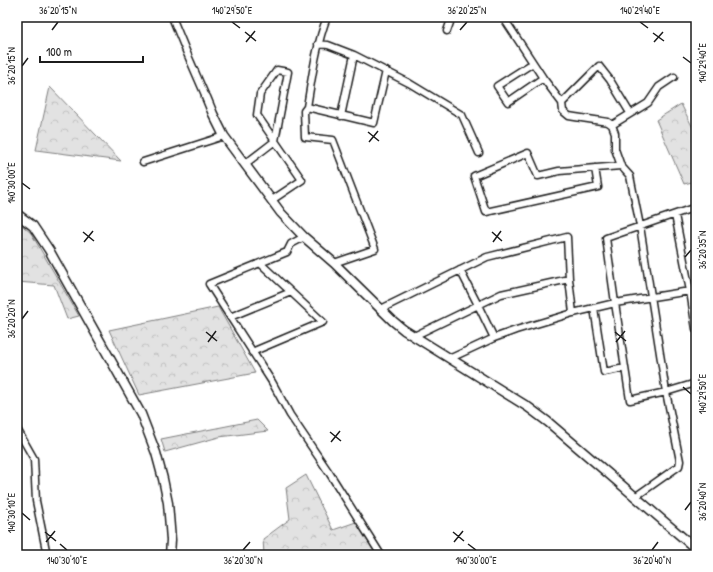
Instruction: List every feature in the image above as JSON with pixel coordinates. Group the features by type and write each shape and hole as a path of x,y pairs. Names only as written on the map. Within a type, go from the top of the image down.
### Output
{"street":[{"path":"172,17 213,114 224,136 281,213 404,330 528,407 548,422 696,549"},
{"path":"327,17 318,44 307,107 304,111 305,137 333,140 375,249 334,263"},
{"path":"447,31 452,17"},
{"path":"503,17 543,78 562,103 563,111 569,116 608,122 612,125 615,133 615,149 621,166 630,176 640,226 666,392 680,461 679,466 635,497"},
{"path":"318,44 328,46 354,56 386,71 462,115 479,153"},
{"path":"341,116 354,56"},
{"path":"533,63 497,86 508,102 543,78"},
{"path":"562,103 599,66 610,80 630,114"},
{"path":"245,164 275,141 288,72 276,70 260,94 257,115 275,141 302,180 272,200"},
{"path":"307,107 374,123 386,71"},
{"path":"612,125 648,103 660,87 674,77"},
{"path":"143,162 224,136"},
{"path":"595,168 598,187 486,212 474,176 528,153 538,176 559,171 595,168 621,166"},
{"path":"696,207 606,238 630,400 666,392 696,383"},
{"path":"17,214 33,226 49,250 141,414 156,453 168,503 171,540 170,555"},
{"path":"675,215 693,291 696,328"},
{"path":"304,236 291,244 288,252 209,284 272,382 290,416 330,474 381,555"},
{"path":"381,309 487,256 567,237 569,279 573,313"},
{"path":"252,352 323,322 260,263"},
{"path":"460,270 494,338"},
{"path":"414,336 501,294 569,279"},
{"path":"451,358 494,338 573,313 615,303 693,291"},
{"path":"230,317 291,292"},
{"path":"594,308 604,372 625,368"},
{"path":"17,429 34,459 36,501 47,555"}],"green space":[{"path":"50,87 121,161 36,150"},
{"path":"681,104 696,134 696,181 684,184 656,120"},
{"path":"17,221 31,233 79,316 67,319 54,285 17,282"},
{"path":"218,307 255,373 139,395 109,330"},
{"path":"257,420 268,431 219,437 165,452 161,439"},
{"path":"306,475 333,530 356,522 378,555 264,555 263,539 290,519 286,488"}]}
